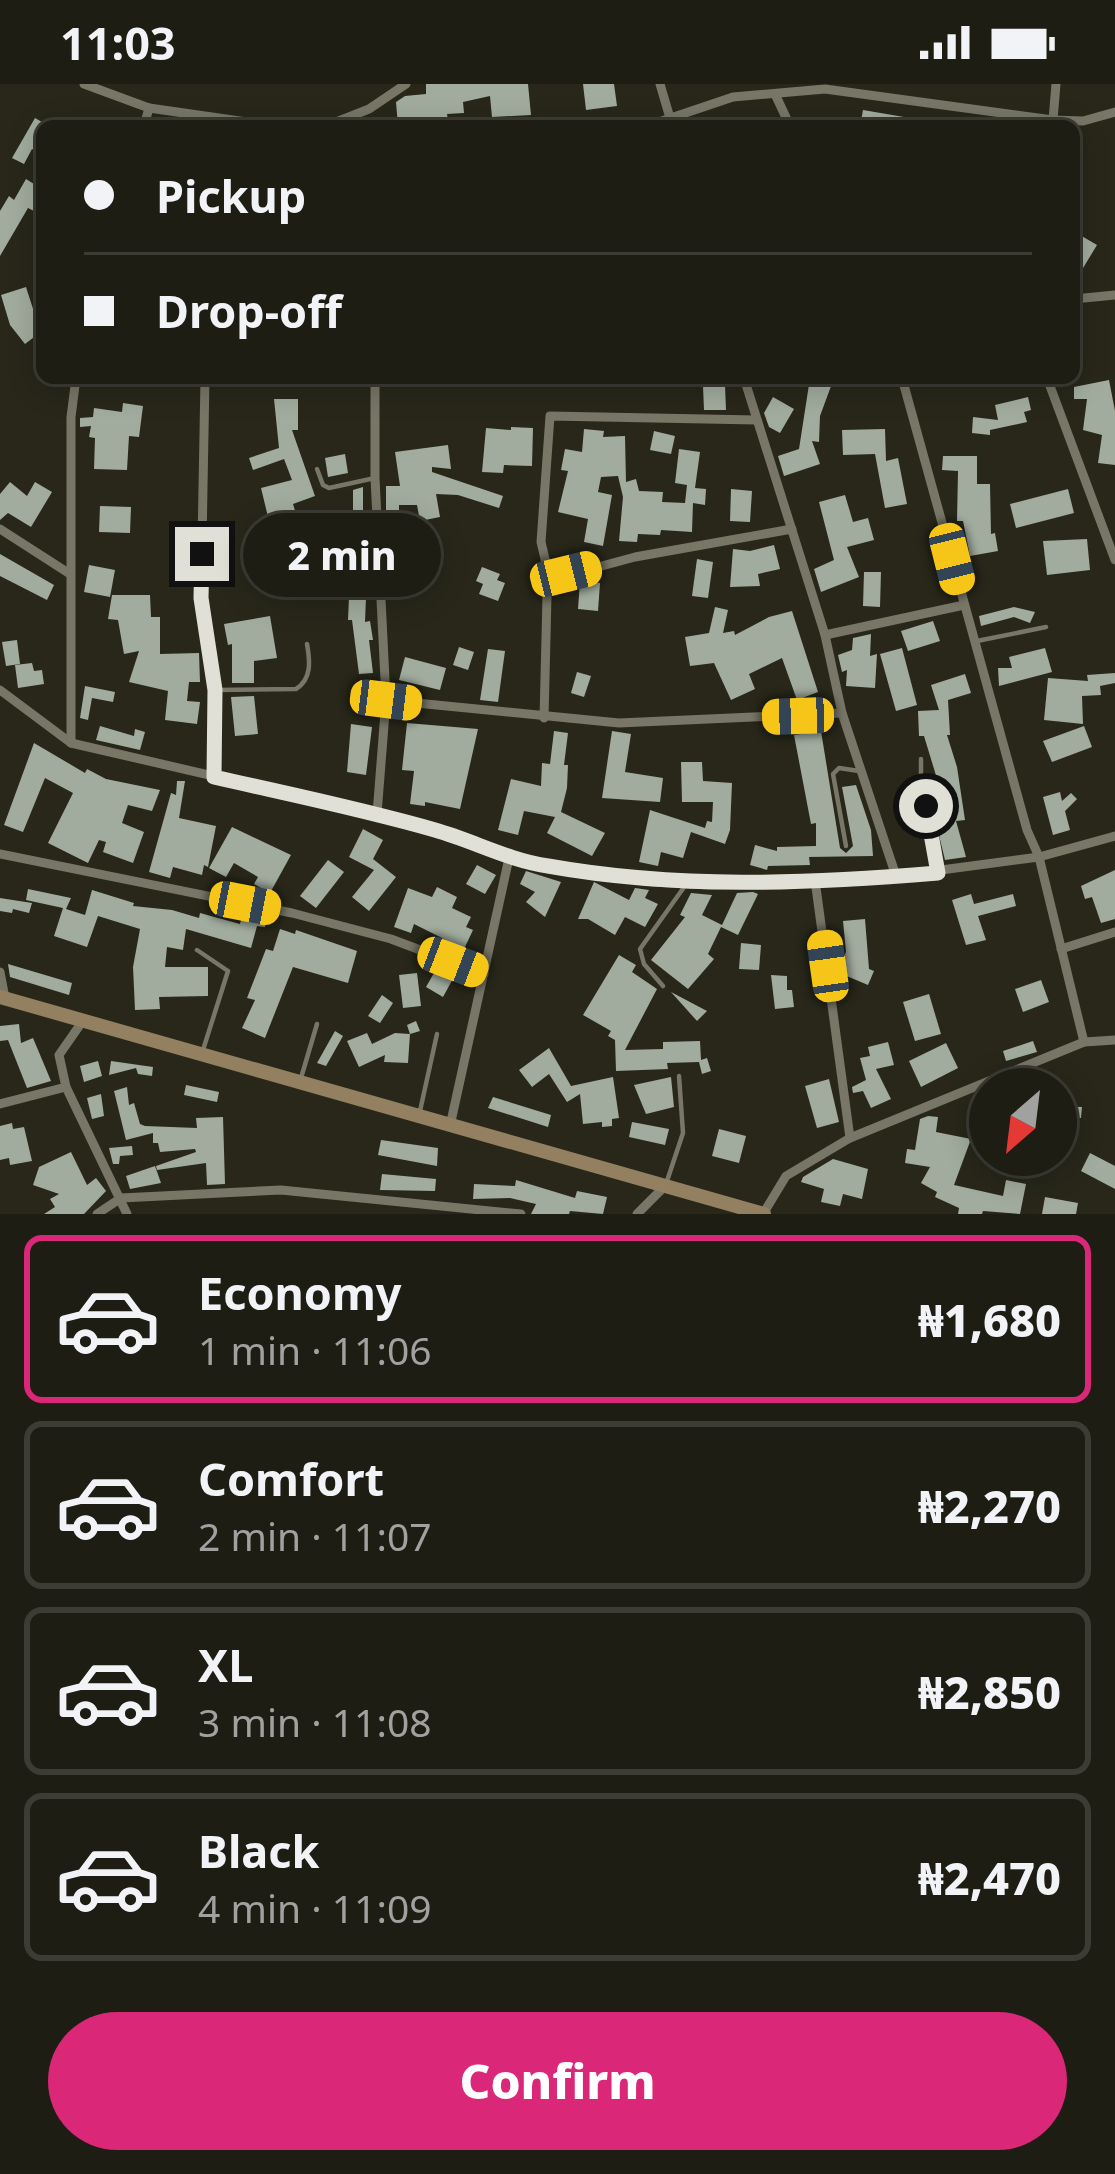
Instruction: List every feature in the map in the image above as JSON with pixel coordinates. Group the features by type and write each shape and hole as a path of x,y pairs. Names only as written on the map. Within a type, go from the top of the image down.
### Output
{"main road":[{"path":"3,997 763,1214"}],"street":[{"path":"84,84 149,108 232,120"},
{"path":"341,120 369,109 406,84"},
{"path":"660,84 670,118"},
{"path":"664,120 734,97 849,88 1053,120 1056,84"},
{"path":"775,94 787,120"},
{"path":"146,120 149,108"},
{"path":"1080,121 1115,112"},
{"path":"1080,298 1115,295"},
{"path":"71,743 71,417 75,384"},
{"path":"205,384 201,598 215,690 214,777"},
{"path":"375,384 386,700 377,814"},
{"path":"746,384 825,635 842,713 896,877"},
{"path":"904,384 1027,830 1039,857 1084,1042"},
{"path":"1049,384 1115,560"},
{"path":"544,718 550,580 541,542 550,416 758,420"},
{"path":"0,529 70,574"},
{"path":"550,580 635,557 791,529"},
{"path":"825,635 964,605"},
{"path":"0,690 71,743 377,814 442,832 509,859 653,882 938,873 1039,857 1115,836"},
{"path":"386,700 619,723 842,713"},
{"path":"0,854 292,913 391,939 484,974"},
{"path":"450,1126 509,859"},
{"path":"815,880 850,1138"},
{"path":"1061,949 1115,932"},
{"path":"0,972 3,997"},
{"path":"82,1022 59,1054 66,1087 127,1214"},
{"path":"763,1214 786,1176 850,1138 1084,1042 1115,1040"},
{"path":"0,1104 66,1087"},
{"path":"637,1214 665,1186"},
{"path":"97,1214 121,1198 281,1190 520,1214"}],"lane":[{"path":"317,469 329,488 375,478"},
{"path":"977,641 1046,627"},
{"path":"215,690 296,689 309,673 307,644"},
{"path":"921,758 938,873"},
{"path":"846,845 833,774 839,768 865,772"},
{"path":"663,986 644,964 640,949 687,884"},
{"path":"197,950 228,971 201,1056"},
{"path":"299,1084 317,1024"},
{"path":"419,1118 437,1034"},
{"path":"665,1186 683,1132 679,1076"}],"building":[{"path":"426,84 528,84 531,115 492,117 490,96 463,102 464,113 447,114 448,120 398,120 396,102 426,94"},
{"path":"583,84 614,84 617,106 586,110"},
{"path":"863,110 904,117 903,120 861,120"},
{"path":"35,118 38,120 36,151 32,149 24,164 12,158"},
{"path":"26,179 36,185 36,212 28,208 0,256 0,211 9,196 14,200"},
{"path":"1080,235 1097,245 1080,273"},
{"path":"26,287 36,314 36,336 25,344 10,325 1,295"},
{"path":"1109,380 1115,411 1115,465 1098,463 1102,435 1083,430 1087,399 1074,399 1074,387"},
{"path":"809,384 832,384 820,416 819,442 812,441 820,464 784,476 778,456 799,449"},
{"path":"725,385 726,410 704,410 703,386"},
{"path":"773,397 794,409 780,433 769,427 764,413"},
{"path":"1028,397 1027,422 990,430 990,435 972,433 973,417 998,420 995,405"},
{"path":"274,399 298,399 298,430 292,430 315,496 293,504 296,514 269,521 261,488 292,480 284,459 253,470 249,458 279,448"},
{"path":"123,403 143,406 139,437 129,436 127,470 94,469 95,438 89,437 91,426 80,427 80,418 93,417 94,408 122,412"},
{"path":"486,428 533,428 532,466 504,465 503,473 482,472"},
{"path":"584,429 604,431 603,437 625,436 626,482 636,479 639,491 663,492 662,502 685,503 687,485 675,483 679,449 700,452 695,488 706,489 705,505 693,503 692,532 661,530 660,535 638,534 637,542 619,541 623,497 618,476 601,477 598,492 612,495 603,546 584,542 588,519 558,512 568,471 561,470 565,449 582,452"},
{"path":"885,429 886,461 898,458 907,504 885,508 875,454 843,455 842,430"},
{"path":"654,431 675,436 671,454 650,450"},
{"path":"448,445 451,469 432,467 432,472 503,496 499,508 458,495 436,494 440,517 420,521 417,505 399,505 399,514 386,514 386,486 400,486 395,452"},
{"path":"345,454 348,473 328,477 325,458"},
{"path":"943,456 977,456 977,484 990,484 991,534 995,533 998,551 970,556 963,521 957,521 958,471 942,470"},
{"path":"10,482 27,496 35,482 52,492 31,527 8,513 0,520 0,494"},
{"path":"363,487 363,517 353,517 353,490"},
{"path":"731,489 752,491 750,522 730,521"},
{"path":"1068,489 1074,513 1016,528 1010,504"},
{"path":"845,495 853,522 868,518 874,540 847,547 859,577 821,592 814,569 834,560 819,502"},
{"path":"100,506 131,507 130,533 99,532"},
{"path":"317,519 332,527 323,549 337,552 332,581 303,576 307,539"},
{"path":"1087,539 1090,570 1047,575 1043,541"},
{"path":"774,545 780,569 758,574 760,586 730,587 733,549 750,551"},
{"path":"0,554 54,585 47,600 0,576"},
{"path":"697,559 713,562 708,598 692,596"},
{"path":"89,565 115,570 110,597 84,592"},
{"path":"482,567 500,574 497,580 505,583 498,601 479,594 483,584 476,581"},
{"path":"864,572 881,572 880,607 863,606"},
{"path":"580,581 600,583 598,611 578,609"},
{"path":"112,595 150,595 151,617 160,617 160,654 199,653 200,682 189,682 187,701 200,702 197,724 165,720 168,691 129,682 139,651 124,654 118,620 108,619"},
{"path":"349,597 366,597 373,673 359,674 352,620 348,620"},
{"path":"715,607 728,610 723,633 734,631 735,635 792,611 818,692 797,700 782,658 749,674 755,689 731,700 714,663 690,666 685,637 709,633"},
{"path":"1014,607 1035,612 1030,623 1014,617 981,626 979,616"},
{"path":"270,616 277,658 254,661 254,683 232,683 232,644 228,645 224,624"},
{"path":"933,621 940,641 908,651 901,631"},
{"path":"871,634 870,656 877,654 875,688 846,686 847,670 842,672 838,655 852,650 853,638"},
{"path":"17,640 20,664 6,666 2,642"},
{"path":"459,647 474,652 468,670 453,665"},
{"path":"902,648 917,705 896,711 880,654"},
{"path":"1045,648 1052,672 999,686 998,668 1012,668 1009,657"},
{"path":"488,649 505,651 498,702 480,700"},
{"path":"405,657 446,668 440,690 399,680"},
{"path":"32,663 34,671 42,670 44,684 18,688 15,665"},
{"path":"577,672 591,676 584,697 571,693"},
{"path":"1115,673 1115,683 1100,686 1101,695 1082,696 1083,724 1044,720 1048,678 1088,681 1087,675"},
{"path":"965,674 971,693 948,700 947,735 957,767 965,820 956,821 966,857 945,860 937,827 944,825 938,782 924,736 919,736 918,711 939,710 931,685"},
{"path":"85,686 115,692 113,702 92,698 88,720 80,718"},
{"path":"254,696 258,734 235,736 231,697"},
{"path":"407,723 478,729 460,809 410,804 414,771 402,770"},
{"path":"351,724 372,727 366,775 347,772"},
{"path":"100,726 134,736 135,729 145,732 140,750 96,740"},
{"path":"1084,726 1092,747 1052,762 1043,741"},
{"path":"554,731 568,733 567,788 561,812 605,833 592,856 547,833 555,817 524,811 518,835 498,830 511,779 541,786 542,763 550,764"},
{"path":"612,731 631,734 625,772 663,778 660,802 602,798"},
{"path":"821,731 840,848 846,853 853,846 842,787 856,785 871,830 873,856 809,857 810,865 768,866 767,870 750,865 755,845 777,851 777,847 816,846 816,823 811,824 794,735"},
{"path":"34,743 85,773 87,769 106,779 160,790 152,811 128,805 122,823 144,832 133,863 103,852 106,842 99,840 88,863 48,843 73,793 45,778 23,832 4,825"},
{"path":"681,762 702,762 703,781 732,783 725,844 691,832 683,858 661,852 658,866 639,862 650,810 705,828 707,821 712,822 713,802 682,802"},
{"path":"177,781 185,781 179,818 216,826 202,875 173,867 170,878 149,872"},
{"path":"1060,792 1062,801 1071,793 1077,799 1065,811 1070,830 1053,835 1043,797"},
{"path":"232,827 291,855 270,893 254,884 258,877 234,863 226,877 209,868"},
{"path":"363,829 383,840 373,859 396,877 369,911 352,897 374,870 349,857"},
{"path":"328,860 344,872 316,908 300,896"},
{"path":"477,865 496,875 485,894 466,884"},
{"path":"1115,870 1115,919 1101,923 1092,897 1085,899 1081,886"},
{"path":"526,871 561,882 545,917 526,902 535,892 520,884"},
{"path":"594,882 629,900 635,888 649,890 645,898 658,904 645,927 625,917 615,935 588,919 578,919"},
{"path":"437,887 457,897 452,908 471,917 466,927 473,930 464,949 414,924 411,933 394,927 408,888 432,897"},
{"path":"28,889 71,898 66,909 85,915 92,890 133,906 199,918 200,913 240,924 243,912 267,917 265,927 257,926 251,948 186,929 183,950 167,947 165,967 208,967 208,996 159,997 160,1009 135,1010 133,967 140,929 98,916 87,947 54,936 63,908 26,900"},
{"path":"691,893 712,895 702,915 722,925 737,893 758,894 738,935 721,927 708,954 714,959 688,989 651,960 685,917 680,915"},
{"path":"971,894 974,904 1013,894 1016,906 978,916 986,940 966,945 952,900"},
{"path":"0,898 32,903 29,913 0,911"},
{"path":"865,919 869,969 874,971 868,985 837,972 846,952 843,921"},
{"path":"280,929 357,951 348,983 293,967 265,1038 242,1028 255,1000 247,998 266,949 273,951"},
{"path":"741,943 761,945 759,970 739,969"},
{"path":"619,955 636,965 632,972 657,989 625,1050 700,1041 701,1060 707,1058 711,1071 702,1074 699,1062 667,1063 668,1069 616,1071 611,1031 583,1015"},
{"path":"8,964 72,983 69,995 10,977"},
{"path":"438,966 455,975 443,997 426,987"},
{"path":"417,973 421,1006 403,1008 399,975"},
{"path":"771,975 787,976 794,1007 775,1009"},
{"path":"1041,980 1049,1002 1023,1012 1015,989"},
{"path":"671,992 707,1011 697,1021"},
{"path":"929,994 941,1034 915,1041 903,1002"},
{"path":"382,995 393,1003 380,1023 368,1016"},
{"path":"416,1021 420,1031 410,1034 407,1025"},
{"path":"19,1024 21,1043 33,1038 51,1081 27,1088 8,1040 0,1041 0,1026"},
{"path":"335,1031 343,1036 326,1066 317,1063"},
{"path":"367,1033 372,1044 395,1033 410,1034 408,1063 384,1062 385,1055 359,1067 347,1041"},
{"path":"1033,1041 1037,1052 1006,1061 1003,1051"},
{"path":"888,1042 894,1065 876,1069 891,1099 871,1108 863,1091 853,1093 852,1087 866,1080 860,1058 870,1056 868,1047"},
{"path":"946,1043 958,1068 921,1087 909,1061"},
{"path":"549,1048 571,1086 613,1077 619,1118 612,1119 612,1126 583,1124 580,1094 567,1102 549,1074 532,1087 519,1070"},
{"path":"98,1061 102,1076 84,1082 80,1066"},
{"path":"111,1061 153,1067 152,1076 138,1074 136,1068 109,1075"},
{"path":"671,1077 674,1107 646,1114 634,1085"},
{"path":"829,1079 839,1122 817,1128 805,1086"},
{"path":"186,1085 219,1092 217,1102 184,1095"},
{"path":"127,1087 129,1105 134,1103 140,1124 145,1126 197,1128 196,1118 223,1117 225,1184 207,1185 206,1163 157,1170 156,1166 195,1149 160,1152 153,1133 126,1140 114,1091"},
{"path":"101,1094 104,1116 92,1119 87,1098"},
{"path":"493,1097 551,1115 548,1127 488,1108"},
{"path":"938,1117 936,1132 969,1139 954,1185 1003,1196 1006,1180 1026,1184 1020,1214 958,1214 959,1208 935,1197 937,1192 921,1183 930,1167 905,1163 907,1149 915,1150 920,1119"},
{"path":"632,1122 669,1129 665,1145 629,1137"},
{"path":"12,1123 13,1129 24,1127 32,1161 10,1165 9,1158 0,1160 0,1126"},
{"path":"719,1129 746,1136 739,1163 712,1156"},
{"path":"381,1140 438,1148 437,1166 378,1155"},
{"path":"132,1146 133,1155 120,1156 119,1164 113,1164 109,1148"},
{"path":"71,1152 87,1185 96,1178 106,1191 84,1214 44,1214 55,1207 50,1199 59,1194 33,1185 39,1167"},
{"path":"1090,1153 1115,1166 1115,1189 1081,1171"},
{"path":"833,1159 868,1169 862,1199 843,1194 840,1206 821,1202 824,1189 801,1182"},
{"path":"155,1166 161,1183 130,1189 126,1176"},
{"path":"382,1174 436,1179 435,1191 380,1190"},
{"path":"516,1180 575,1198 577,1191 607,1197 603,1214 531,1214 536,1204 510,1198 473,1199 474,1184 515,1186"},
{"path":"1045,1197 1078,1203 1076,1214 1042,1214"}],"route":[{"path":"202,554 201,598 215,690 214,777 442,832 509,859 653,882 709,885 938,873 926,806"}]}
